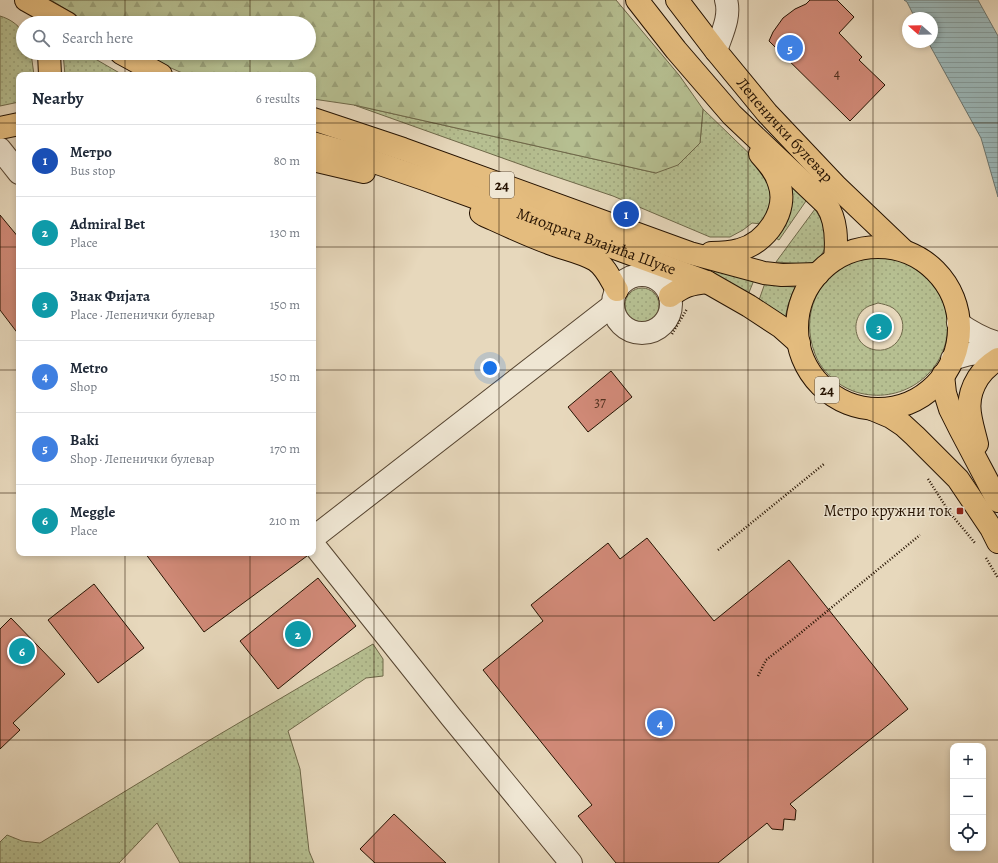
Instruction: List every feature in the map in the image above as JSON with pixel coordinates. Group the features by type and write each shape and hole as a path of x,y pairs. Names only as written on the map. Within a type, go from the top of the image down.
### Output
{"main road":[{"name":"Лепенички булевар","path":"637,0 676,50 732,115 831,210 837,240 835,259"},
{"name":"Лепенички булевар","path":"676,0 767,113 837,187 903,250"},
{"path":"28,1 37,16"},
{"path":"28,1 55,16"},
{"path":"49,60 50,72"},
{"path":"134,60 156,72"},
{"path":"690,253 721,253 739,250 756,242 764,236 778,214 781,197 780,183 768,163 753,147 732,115"},
{"name":"Миодрага Влајића Шуке","path":"316,120 410,152 690,253 764,272 782,275 818,274"},
{"path":"0,128 16,125"},
{"name":"Миодрага Влајића Шуке","path":"316,144 342,151 424,179 707,282 749,306 781,327 799,343"},
{"path":"316,161 399,180 424,179"},
{"path":"452,190 484,215 548,243 584,255 596,261 606,270 615,298"},
{"name":"24","path":"873,247 903,250 919,258 940,275 949,290 958,315 957,342 947,367 929,390 911,401 892,407 871,408 846,402 831,394 816,379 804,361 799,343 798,324 804,296 818,274 835,259 852,251 873,247"},
{"path":"670,296 681,288 694,283 707,282"},
{"path":"993,493 971,419 969,401 972,387 979,376 985,369 998,359"},
{"path":"947,367 945,393 950,409 993,493"},
{"path":"871,408 891,417 903,425 958,479 990,528 987,548"}],"street":[{"path":"716,51 727,18 728,6 726,0"},
{"path":"0,149 16,169"},
{"path":"316,536 615,298 623,282 631,277 641,275 650,276 659,280 666,287 670,296 671,306 669,316 663,324 656,329 646,332 637,332 628,329 620,323 615,314 615,298"},
{"path":"958,323 988,341 998,343"},
{"path":"947,367 970,354 998,351"},
{"path":"316,548 451,717 572,863"}],"path":[{"path":"672,334 690,306"},
{"path":"718,550 824,464"},
{"path":"926,476 950,513 987,548 998,578"},
{"path":"758,676 766,660 818,620 920,535"}],"green space":[{"path":"51,0 616,0 679,75 703,109 700,143 678,165 656,173 354,105 316,99 316,72 180,72 153,60 316,60 316,16 77,16"},
{"path":"0,16 16,25 16,60 32,60 34,72 16,72 16,103 0,106"},
{"path":"64,60 97,60 118,72 65,72"},
{"path":"354,105 656,173 700,143 703,109 760,164 771,182 771,207 762,224 752,223 730,237 710,237 613,196"},
{"path":"348,141 754,280 748,295"},
{"path":"788,182 799,191 806,201 779,240 774,237"},
{"path":"815,209 827,230 827,244 822,254 815,262 804,264 776,262"},
{"path":"863,258 893,258 905,262 926,277 935,287 941,298 948,323 947,336 943,352 925,377 913,386 899,392 884,395 869,395 853,391 830,377 821,366 815,354 811,339 811,311 815,298 822,286 831,276 843,267","holes":["878,303 893,308 899,314 903,328 897,342 892,347 884,350 876,350 867,347 860,341 856,331 858,317 861,312 869,306"]},
{"path":"765,283 795,287 788,305 785,319 759,300"},
{"path":"639,288 645,288 649,289 656,295 659,305 658,312 652,319 645,322 639,322 635,321 628,315 625,308 625,302 626,298 632,291"},
{"path":"373,644 383,659 383,676 366,678 288,731 300,769 309,851 314,863 180,863 157,823 119,863 0,863 0,842 7,835 22,841 40,843 198,747"}],"water":[{"path":"904,0 978,0 998,36 998,197 981,138 931,48 938,48 938,12 912,12 907,2"}],"building":[{"path":"810,0 837,0 854,17 839,33 862,57 859,60 885,85 850,121 769,41 773,32 783,18"},
{"path":"0,215 16,234 16,331 0,310"},
{"path":"611,371 632,397 588,432 568,407"},
{"path":"647,538 714,621 789,560 908,709 790,804 796,810 795,820 784,819 783,830 772,829 767,823 718,863 616,863 578,816 592,805 483,670 543,621 531,605 608,543 620,559"},
{"path":"147,556 307,556 204,632"},
{"path":"318,578 356,626 278,689 240,641"},
{"path":"94,584 144,648 98,683 48,620"},
{"path":"11,618 65,674 13,723 20,730 0,749 0,629"},
{"path":"394,814 446,863 375,863 360,849"}],"place":[{"name":"Baki","path":"790,48"},
{"name":"Метро","path":"626,214"},
{"name":"Знак Фијата","path":"879,327"},
{"name":"Метро кружни ток","path":"960,511"},
{"name":"Admiral Bet","path":"298,634"},
{"name":"Meggle","path":"22,651"},
{"name":"Metro","path":"660,723"}]}
